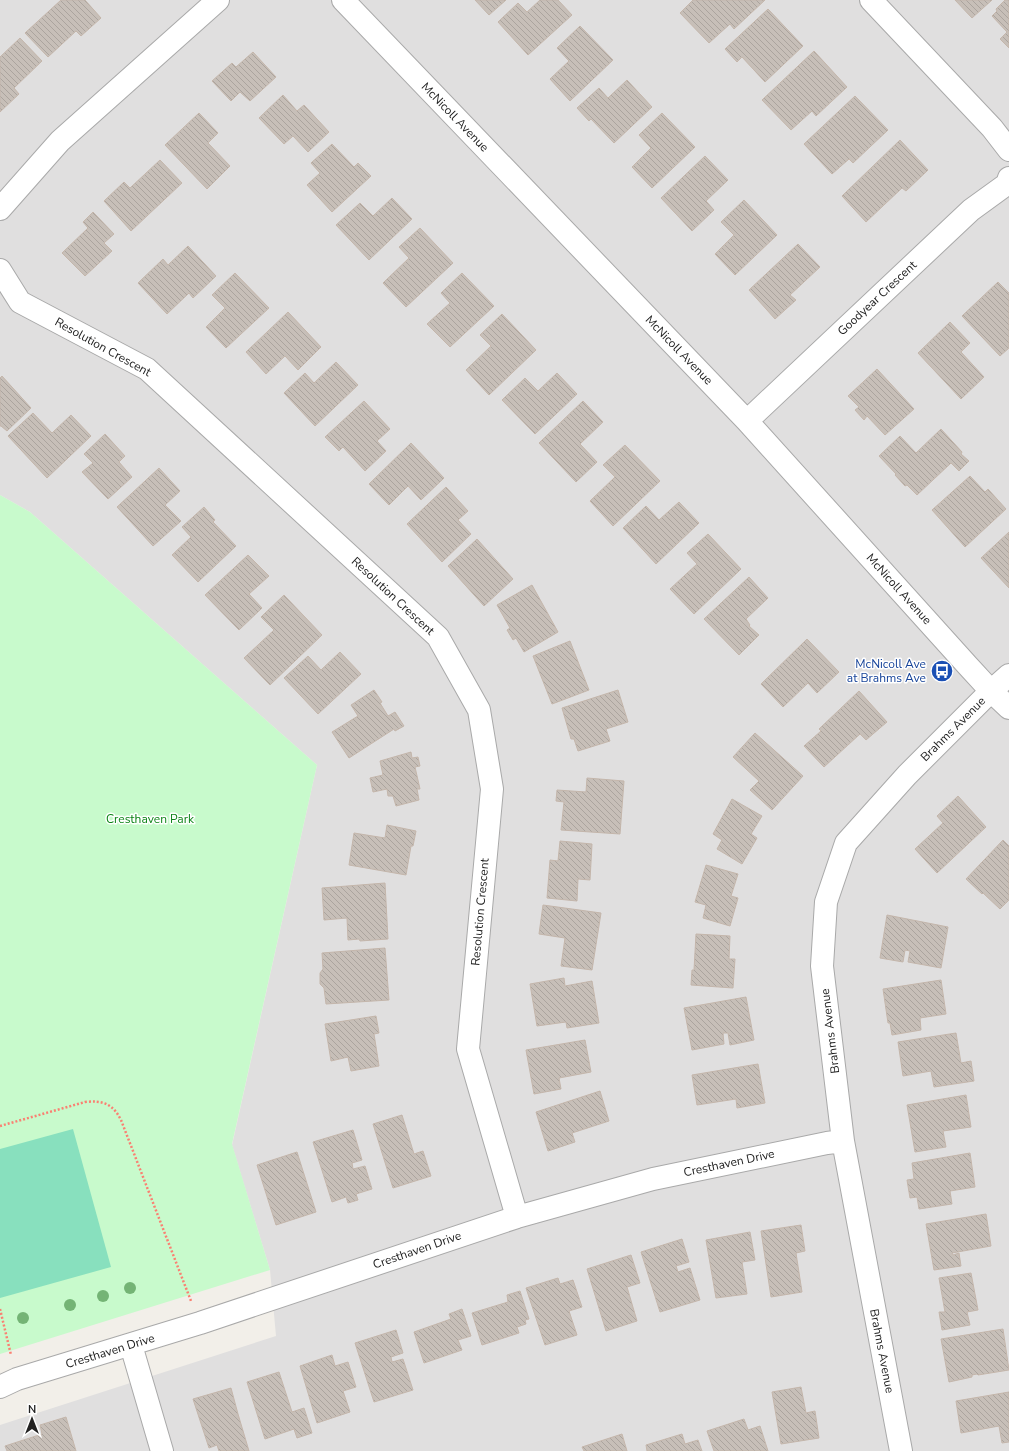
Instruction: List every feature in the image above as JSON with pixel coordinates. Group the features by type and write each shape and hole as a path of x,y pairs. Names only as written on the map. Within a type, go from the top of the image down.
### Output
{"street":[{"path":"0,209 60,141 218,0"},
{"name":"McNicoll Avenue","path":"343,0 747,421 991,691 1009,708"},
{"path":"871,0 992,128 1009,150"},
{"name":"Goodyear Crescent","path":"747,421 971,210 1007,184 1009,178"},
{"name":"Resolution Crescent","path":"0,270 20,302 147,369 159,379 438,637 479,710 492,788 468,1049 517,1217"},
{"name":"Brahms Avenue","path":"901,1451 843,1142 822,966 826,902 846,843 907,775 1009,675"},
{"name":"Cresthaven Drive","path":"8,1383 200,1323 517,1217 653,1179 827,1143 843,1142"},
{"path":"131,1345 162,1451"}],"path":[{"path":"0,1126 91,1101 104,1103 115,1110 121,1120 200,1323"},
{"path":"0,1309 8,1383"}],"shaded area":[{"path":"0,0 1009,0 1009,1451 0,1451 0,1425 276,1336 270,1270 232,1145 317,765 30,512 0,495"}],"green space":[{"name":"Cresthaven Park","path":"0,495 30,512 317,765 232,1144 270,1270 0,1354"},
{"path":"73,1129 111,1267 0,1298 0,1149"}],"building":[{"path":"61,0 85,0 101,18 81,36 76,31 48,57 25,33"},
{"path":"475,0 506,0 489,15"},
{"path":"540,0 558,0 572,15 528,55 498,22 518,3 527,12"},
{"path":"693,0 765,0 734,29 730,24 709,43 680,13"},
{"path":"955,0 992,0 972,18"},
{"path":"1005,0 1009,0 1009,48 1000,39 1007,32 992,16 997,11 996,9"},
{"path":"768,9 803,46 765,82 742,57 737,62 725,49"},
{"path":"580,26 613,60 570,101 550,79 569,61 557,48"},
{"path":"20,38 42,61 14,88 19,94 0,112 0,57"},
{"path":"814,51 847,87 816,116 812,111 791,130 762,100"},
{"path":"253,52 276,77 250,101 240,92 231,101 212,81 232,63 236,67"},
{"path":"627,80 652,107 614,143 591,119 589,121 577,108 599,88 608,98"},
{"path":"283,95 297,111 304,105 329,132 308,152 293,136 284,144 259,118"},
{"path":"855,96 888,130 853,163 849,159 832,174 804,144"},
{"path":"199,113 218,133 208,143 230,166 207,189 165,145"},
{"path":"662,113 695,147 652,188 632,167 651,148 639,135"},
{"path":"900,140 928,170 906,191 902,188 866,222 842,196"},
{"path":"332,144 354,167 358,163 371,176 332,212 307,185 320,173 311,163"},
{"path":"705,156 728,180 706,201 714,210 692,231 661,198"},
{"path":"160,160 182,183 131,231 104,201 124,182 130,188"},
{"path":"392,198 412,219 369,260 336,225 360,203 373,216"},
{"path":"744,200 777,235 735,275 715,254 734,235 721,222"},
{"path":"93,212 114,234 104,243 112,251 85,276 62,253 88,228 83,222"},
{"path":"420,228 453,263 406,307 383,283 409,258 399,247"},
{"path":"798,244 820,267 790,295 796,300 775,319 749,290"},
{"path":"188,246 216,276 193,298 189,293 167,314 138,283 163,259 168,265"},
{"path":"235,273 269,308 226,348 206,327 225,308 212,295"},
{"path":"462,273 494,306 450,347 427,324 450,303 441,293"},
{"path":"998,282 1009,293 1009,348 1000,356 962,316"},
{"path":"288,312 321,347 298,370 285,356 266,374 246,352"},
{"path":"502,314 536,350 489,395 466,370 491,346 480,335"},
{"path":"950,322 970,343 961,352 984,377 961,399 918,353"},
{"path":"336,362 358,385 315,426 284,393 305,373 314,383"},
{"path":"877,369 914,409 885,435 867,416 864,420 855,410 859,407 848,396"},
{"path":"557,373 577,394 535,434 502,400 525,378 538,391"},
{"path":"2,376 31,408 7,431 0,426 0,378"},
{"path":"364,401 390,429 377,441 386,451 365,471 343,447 339,451 325,437"},
{"path":"583,401 603,422 580,444 597,462 576,482 539,443"},
{"path":"33,413 52,433 71,415 91,436 47,478 8,436"},
{"path":"941,429 962,452 961,454 969,461 959,471 951,463 917,495 907,485 905,486 879,456 900,436 916,453"},
{"path":"105,434 125,456 119,462 132,477 108,499 82,472 93,463 84,454"},
{"path":"411,443 444,478 421,500 408,486 389,505 369,484"},
{"path":"625,445 660,481 613,526 590,501 615,477 603,465"},
{"path":"159,468 180,491 165,505 181,521 153,546 117,507"},
{"path":"970,476 985,492 988,489 1006,509 965,547 932,510"},
{"path":"446,487 468,511 458,520 471,534 442,562 407,524"},
{"path":"679,502 699,523 656,564 623,528 646,506 659,520"},
{"path":"204,507 215,520 213,522 236,546 198,582 172,555 191,537 182,527"},
{"path":"1009,532 1009,588 981,558"},
{"path":"708,534 741,569 694,614 670,589 697,564 687,553"},
{"path":"477,539 513,579 484,606 448,566"},
{"path":"248,555 269,576 249,594 262,608 239,630 205,595"},
{"path":"749,577 768,598 746,619 750,625 749,626 759,635 739,655 704,619"},
{"path":"532,585 558,632 524,652 516,638 513,640 507,630 510,628 497,605"},
{"path":"284,595 322,635 270,685 244,658 274,630 261,617"},
{"path":"807,639 839,672 817,693 808,683 783,707 761,684"},
{"path":"570,641 589,690 552,704 533,656"},
{"path":"340,652 361,674 318,714 284,678 308,656 321,670"},
{"path":"374,690 382,702 380,703 388,716 395,712 404,726 395,731 394,729 349,758 332,732 358,716 351,705"},
{"path":"618,690 628,722 606,729 610,741 578,751 574,739 571,739 562,708"},
{"path":"859,691 887,722 866,740 860,734 824,767 804,746 821,731 819,729"},
{"path":"755,733 803,776 772,810 750,790 759,781 733,757"},
{"path":"411,752 412,758 418,757 420,766 415,767 420,789 417,789 419,800 396,806 393,796 388,796 387,789 373,792 370,778 383,775 380,761"},
{"path":"587,778 624,781 620,834 561,830 564,802 556,801 557,790 586,792"},
{"path":"958,796 986,827 937,873 915,849 943,823 937,816"},
{"path":"732,799 762,816 751,834 757,838 742,864 717,849 722,840 713,834"},
{"path":"387,825 416,831 413,846 411,846 406,875 349,865 354,833 385,838"},
{"path":"1003,840 1009,846 1009,900 1000,909 966,879"},
{"path":"560,841 592,844 590,880 578,879 577,901 547,898 550,860 558,861"},
{"path":"706,865 738,874 731,896 738,898 730,926 703,918 706,905 695,902"},
{"path":"385,883 388,939 360,941 359,939 348,940 347,918 324,920 322,888"},
{"path":"543,905 601,913 592,970 561,966 565,938 539,934"},
{"path":"887,915 948,927 941,968 908,962 910,951 905,950 903,962 880,958"},
{"path":"696,934 730,936 729,959 735,959 733,988 691,985 692,970 694,970"},
{"path":"385,948 389,1000 326,1004 324,988 320,984 320,973 323,969 322,953"},
{"path":"564,978 565,986 592,981 599,1023 567,1028 566,1022 537,1026 530,984"},
{"path":"941,980 946,1014 920,1018 921,1030 892,1035 890,1023 888,1023 883,989"},
{"path":"746,997 754,1040 730,1045 728,1033 723,1033 724,1044 692,1050 684,1008"},
{"path":"376,1016 379,1033 374,1034 379,1066 351,1071 348,1057 331,1061 325,1024"},
{"path":"956,1033 961,1063 971,1061 974,1081 934,1087 931,1071 903,1076 898,1042"},
{"path":"585,1040 591,1072 559,1078 561,1089 534,1094 526,1050"},
{"path":"758,1064 765,1103 737,1108 736,1099 697,1105 692,1075"},
{"path":"600,1091 609,1121 572,1133 575,1142 548,1151 536,1112"},
{"path":"966,1095 971,1127 943,1131 946,1147 915,1152 907,1105"},
{"path":"402,1115 414,1154 423,1151 431,1176 393,1188 373,1124"},
{"path":"353,1130 362,1160 352,1163 353,1169 365,1166 372,1189 356,1194 358,1200 348,1203 346,1197 332,1202 313,1142"},
{"path":"297,1152 316,1212 276,1225 257,1165"},
{"path":"970,1153 975,1187 950,1191 952,1204 919,1209 917,1197 910,1198 907,1180 914,1179 912,1163"},
{"path":"986,1214 991,1246 952,1253 953,1255 959,1253 961,1266 934,1270 926,1224"},
{"path":"801,1225 805,1251 796,1253 802,1292 771,1297 761,1231"},
{"path":"750,1232 755,1260 742,1262 747,1294 716,1298 706,1240"},
{"path":"682,1239 689,1262 676,1266 678,1272 690,1268 700,1300 660,1312 641,1252"},
{"path":"631,1255 640,1283 627,1287 637,1321 606,1331 587,1269"},
{"path":"971,1273 978,1310 967,1312 970,1325 942,1330 939,1312 945,1312 939,1278"},
{"path":"558,1278 560,1284 573,1280 582,1307 569,1311 577,1335 545,1345 526,1288"},
{"path":"520,1291 529,1319 525,1320 526,1324 517,1327 519,1333 482,1345 472,1313 508,1302 507,1295"},
{"path":"462,1309 471,1336 458,1340 462,1350 424,1363 414,1332 451,1319 449,1314"},
{"path":"1003,1329 1009,1370 972,1375 972,1377 949,1382 941,1339"},
{"path":"396,1330 403,1353 391,1357 392,1362 403,1359 413,1390 374,1402 355,1343"},
{"path":"332,1355 335,1366 348,1362 356,1387 343,1391 350,1412 317,1423 300,1366"},
{"path":"279,1372 292,1412 304,1408 312,1433 297,1438 294,1429 265,1439 247,1382"},
{"path":"801,1387 806,1413 815,1411 819,1438 781,1444 772,1392"},
{"path":"231,1388 249,1451 219,1451 217,1445 209,1448 193,1399"},
{"path":"1009,1392 1009,1442 1002,1443 999,1426 961,1433 956,1401"},
{"path":"66,1417 76,1451 7,1451 5,1446 42,1434 40,1425"},
{"path":"744,1419 748,1430 760,1426 768,1451 714,1451 707,1431"},
{"path":"622,1434 627,1451 584,1451 582,1447"},
{"path":"682,1434 685,1444 698,1440 702,1451 647,1451 646,1445"}],"place":[{"name":"McNicoll Ave at Brahms Ave","path":"942,671"}]}
